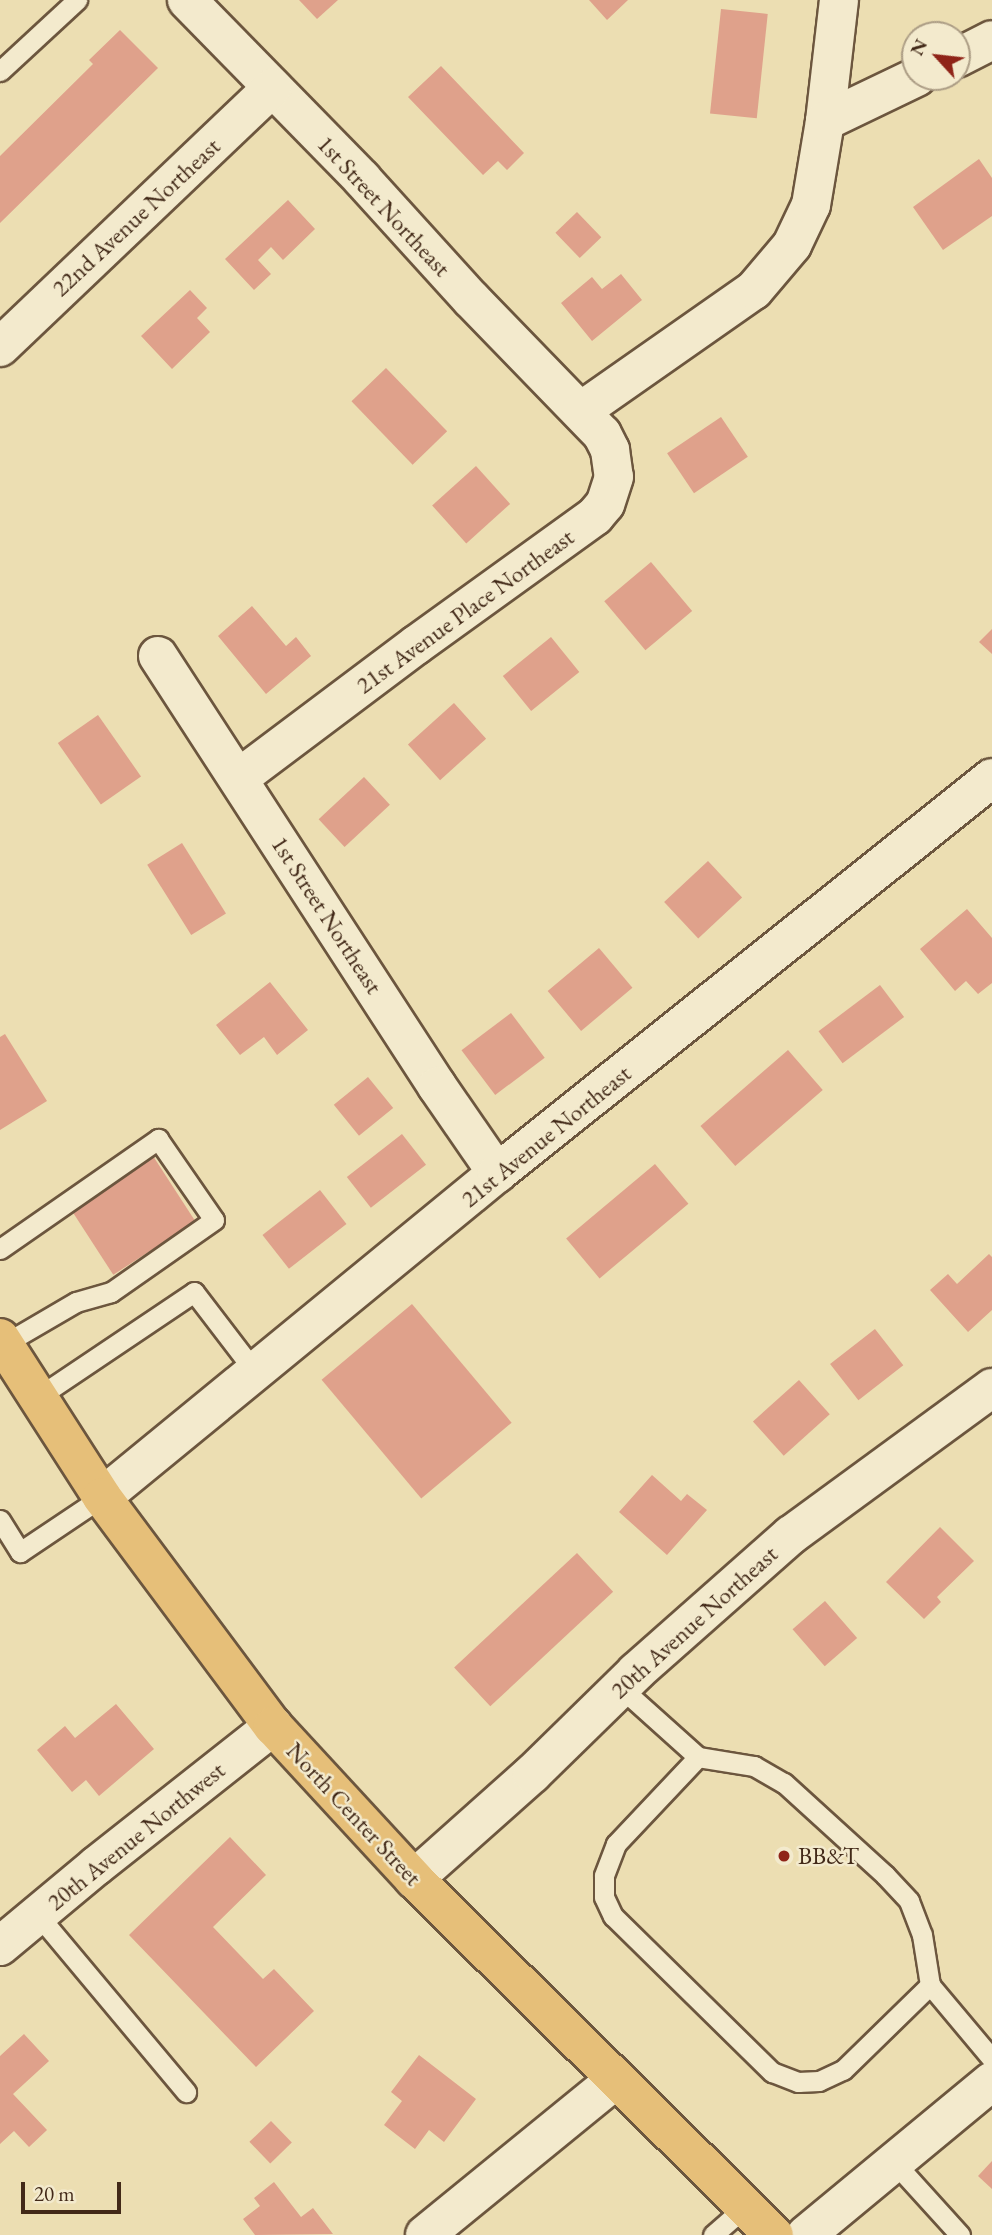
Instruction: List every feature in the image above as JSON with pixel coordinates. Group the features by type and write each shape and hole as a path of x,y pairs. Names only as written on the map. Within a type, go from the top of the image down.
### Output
{"main road":[{"name":"North Center Street","path":"4,1353 38,1396 102,1497 273,1726 414,1879 774,2235"}],"street":[{"name":"1st Street Northeast","path":"187,0 581,411"},
{"path":"581,411 754,290 792,245 811,205 825,121 839,0"},
{"path":"971,51 992,40"},
{"path":"825,121 901,85"},
{"name":"22nd Avenue Northeast","path":"0,347 272,88"},
{"name":"21st Avenue Place Northeast","path":"239,778 416,645 596,516 605,504 614,477 610,450 602,434 581,411"},
{"name":"1st Street Northeast","path":"158,656 437,1086 497,1173"},
{"name":"21st Avenue Northeast","path":"102,1497 497,1173 992,778"},
{"name":"20th Avenue Northeast","path":"414,1879 532,1774 620,1687 791,1535 992,1388"},
{"name":"20th Avenue Northwest","path":"0,1947 273,1726"},
{"path":"425,2235 615,2080"},
{"path":"806,2235 992,2081"}],"lane":[{"path":"0,71 77,0"},
{"path":"0,1249 158,1139 214,1220 111,1292 76,1303 4,1353"},
{"path":"38,1396 194,1292 256,1373"},
{"path":"0,1520 20,1552 102,1497"},
{"path":"620,1687 698,1757 754,1766 784,1783 885,1875 909,1901 922,1935 930,1985 992,2059"},
{"path":"698,1757 616,1844 604,1876 604,1897 613,1916 696,1998 772,2072 797,2082 818,2081 843,2070 930,1985"},
{"path":"38,1915 186,2092"},
{"path":"893,2161 960,2235"},
{"path":"713,2235 746,2207"}],"building":[{"path":"299,0 338,0 317,19"},
{"path":"589,0 628,0 607,20"},
{"path":"721,9 768,14 757,118 710,113"},
{"path":"120,30 158,68 0,223 0,156 93,64 89,60"},
{"path":"441,66 524,153 507,170 498,161 483,175 408,97"},
{"path":"979,159 992,178 992,216 943,250 913,207"},
{"path":"288,200 315,229 283,260 271,247 258,260 271,274 254,290 225,259"},
{"path":"577,212 601,237 580,258 555,233"},
{"path":"621,274 642,300 592,341 561,303 592,277 602,289"},
{"path":"190,290 207,308 197,318 210,332 172,369 141,336"},
{"path":"386,368 447,431 413,465 351,401"},
{"path":"721,417 748,457 694,493 667,453"},
{"path":"476,466 510,504 466,543 432,505"},
{"path":"651,562 692,611 645,650 604,601"},
{"path":"252,606 286,646 296,637 311,656 266,694 218,636"},
{"path":"992,629 992,654 979,642"},
{"path":"551,637 579,672 531,711 503,676"},
{"path":"454,703 486,739 440,780 408,744"},
{"path":"98,715 141,776 101,805 58,743"},
{"path":"364,777 390,805 345,847 319,819"},
{"path":"182,843 226,913 191,935 147,865"},
{"path":"708,861 742,898 698,938 664,902"},
{"path":"967,909 992,938 992,983 978,994 966,981 955,991 920,949"},
{"path":"599,948 632,988 581,1031 548,991"},
{"path":"270,982 308,1030 277,1055 264,1037 240,1055 216,1025"},
{"path":"880,985 904,1017 843,1063 819,1031"},
{"path":"511,1013 545,1058 495,1095 461,1050"},
{"path":"5,1034 47,1101 0,1130 0,1037"},
{"path":"788,1050 823,1090 735,1166 700,1126"},
{"path":"368,1077 393,1108 359,1136 334,1105"},
{"path":"402,1134 426,1165 371,1208 347,1177"},
{"path":"153,1156 195,1221 113,1275 71,1209"},
{"path":"655,1164 688,1204 600,1278 566,1239"},
{"path":"320,1190 346,1224 289,1269 262,1235"},
{"path":"989,1254 992,1257 992,1310 968,1332 930,1290 948,1274 957,1284"},
{"path":"412,1304 512,1423 421,1499 322,1380"},
{"path":"875,1329 903,1365 858,1400 830,1364"},
{"path":"799,1380 830,1414 784,1456 753,1421"},
{"path":"652,1475 681,1501 687,1494 707,1510 667,1555 619,1512"},
{"path":"940,1527 974,1561 937,1597 941,1602 924,1619 886,1582"},
{"path":"577,1553 613,1592 490,1706 454,1668"},
{"path":"825,1601 857,1638 825,1666 793,1629"},
{"path":"116,1704 154,1749 99,1796 86,1780 72,1792 37,1750 65,1726 75,1738"},
{"path":"230,1837 266,1875 213,1927 263,1979 274,1969 314,2011 256,2067 129,1935"},
{"path":"24,2034 49,2061 13,2094 47,2130 29,2147 14,2131 0,2144 0,2056"},
{"path":"419,2055 476,2099 444,2142 429,2130 415,2149 384,2125 402,2101 391,2092"},
{"path":"271,2121 292,2143 270,2163 249,2142"},
{"path":"992,2161 992,2189 978,2176"},
{"path":"274,2182 301,2217 313,2208 333,2234 255,2235 243,2219 260,2206 254,2198"}],"place":[{"name":"BB&T","path":"784,1856"}]}
